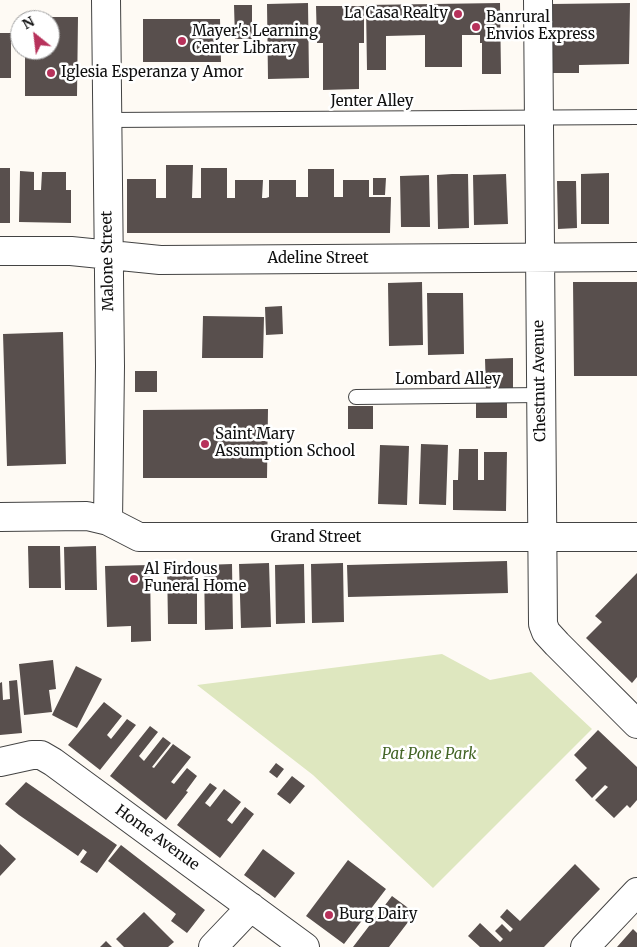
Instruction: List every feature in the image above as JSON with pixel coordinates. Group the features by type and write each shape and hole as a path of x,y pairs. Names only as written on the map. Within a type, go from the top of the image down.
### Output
{"street":[{"name":"Malone Street","path":"106,0 110,366 108,521"},
{"name":"Chestnut Avenue","path":"538,0 543,624 546,632 637,724"},
{"name":"Adeline Street","path":"0,251 71,251 169,260 637,257"},
{"name":"Grand Street","path":"0,517 87,516 108,521 139,537 637,537"},
{"name":"Home Avenue","path":"1,763 32,755 41,755 53,762 305,947"},
{"path":"585,947 637,892"},
{"path":"213,947 251,907"}],"lane":[{"name":"Jenter Alley","path":"107,120 637,117"},
{"name":"Lombard Alley","path":"356,397 540,395"}],"green space":[{"name":"Pat Pone Park","path":"442,654 490,680 531,672 592,729 433,888 313,775 197,685"}],"building":[{"path":"308,3 309,78 268,79 267,4"},
{"path":"500,3 501,74 482,74 482,43 480,43 480,35 462,35 462,67 425,67 425,35 386,36 386,70 367,70 366,5"},
{"path":"630,3 629,64 579,65 579,73 553,73 552,4"},
{"path":"234,5 252,5 252,39 235,39"},
{"path":"316,6 364,6 364,43 359,43 359,89 323,90 323,43 317,43"},
{"name":"Iglesia Esperanza y Amor","path":"60,17 78,17 77,96 25,96 25,60 60,60"},
{"name":"Mayer's Learning Center Library","path":"143,19 220,19 221,62 143,62"},
{"path":"0,33 10,33 11,78 0,78"},
{"path":"166,165 193,165 192,198 201,198 201,168 227,168 227,198 235,198 235,180 263,180 262,198 266,198 269,197 269,180 296,180 296,197 308,197 308,169 334,169 334,197 343,197 343,180 369,180 369,197 391,197 390,233 127,233 127,179 156,179 156,198 166,198"},
{"path":"0,168 10,168 10,223 0,223"},
{"path":"20,171 34,172 34,190 41,190 42,172 66,172 66,190 71,190 71,223 19,222"},
{"path":"609,173 609,224 581,224 581,174"},
{"path":"468,174 469,228 438,229 437,175"},
{"path":"506,174 508,224 474,225 473,175"},
{"path":"429,175 430,227 401,227 400,176"},
{"path":"373,178 386,178 385,195 373,195"},
{"path":"557,181 576,181 577,228 558,229"},
{"path":"422,282 423,345 389,346 388,283"},
{"path":"573,282 637,282 637,376 574,376"},
{"path":"427,293 463,293 464,354 428,355"},
{"path":"282,306 283,334 266,335 265,307"},
{"path":"203,316 264,317 263,358 202,358"},
{"path":"63,332 66,464 7,466 3,334"},
{"path":"513,358 513,391 486,391 485,359"},
{"path":"135,371 157,371 157,392 135,392"},
{"path":"476,403 507,403 507,418 476,418"},
{"path":"348,406 373,406 373,429 348,429"},
{"name":"Saint Mary Assumption School","path":"268,409 267,478 143,478 143,410"},
{"path":"421,444 448,445 446,505 419,504"},
{"path":"380,445 409,446 407,505 378,504"},
{"path":"459,449 478,449 478,480 484,480 484,452 507,452 506,511 453,510 453,480 458,480"},
{"path":"28,546 60,546 61,588 29,588"},
{"path":"96,546 97,590 65,590 64,547"},
{"path":"507,561 508,593 348,597 347,565"},
{"path":"167,563 197,563 197,624 168,624"},
{"path":"269,563 271,627 241,628 239,564"},
{"path":"343,563 344,622 312,623 311,564"},
{"path":"232,564 233,629 205,630 204,565"},
{"path":"304,564 305,623 276,624 275,565"},
{"path":"150,565 151,641 131,642 131,626 107,627 105,566"},
{"path":"637,573 637,677 632,683 586,638 602,622 595,616"},
{"path":"53,660 56,689 49,690 52,712 24,715 19,664"},
{"path":"76,666 102,679 77,728 52,715"},
{"path":"17,680 22,733 0,735 0,683 2,682 3,700 10,699 9,681"},
{"path":"104,702 122,716 107,735 111,739 127,719 136,725 100,770 68,745"},
{"path":"150,726 158,732 139,756 144,761 163,737 171,743 152,767 154,768 173,744 191,757 171,782 174,784 187,768 197,776 186,791 188,792 166,820 110,776"},
{"path":"598,730 637,767 637,800 630,808 627,805 614,818 595,800 608,787 605,785 592,798 575,780 587,768 574,755"},
{"path":"276,763 284,769 277,778 269,772"},
{"path":"292,776 305,786 290,804 277,794"},
{"path":"26,782 117,845 97,873 80,862 87,852 83,849 78,856 5,804"},
{"path":"210,783 217,788 205,803 210,807 224,789 241,802 227,820 232,824 245,807 254,814 220,858 177,825"},
{"path":"0,844 16,859 0,876"},
{"path":"121,845 205,910 187,933 171,921 176,914 108,861"},
{"path":"263,849 295,873 275,898 244,875"},
{"path":"348,860 386,889 344,944 306,916"},
{"path":"575,864 600,889 544,947 480,947 468,936 480,923 500,942 503,939 495,931 502,924 510,932 513,929 500,917 507,909 520,921"},
{"path":"392,896 415,913 389,947 353,947"},
{"path":"144,912 174,942 168,947 124,947 116,939"},
{"path":"633,929 637,933 637,947 617,947"},
{"path":"106,941 112,947 100,947"}],"place":[{"name":"La Casa Realty","path":"458,14"},
{"name":"Banrural Envios Express","path":"476,27"},
{"name":"Mayer's Learning Center Library","path":"182,41"},
{"name":"Iglesia Esperanza y Amor","path":"51,73"},
{"name":"Saint Mary Assumption School","path":"205,444"},
{"name":"Al Firdous Funeral Home","path":"134,579"},
{"name":"Burg Dairy","path":"329,915"}]}
